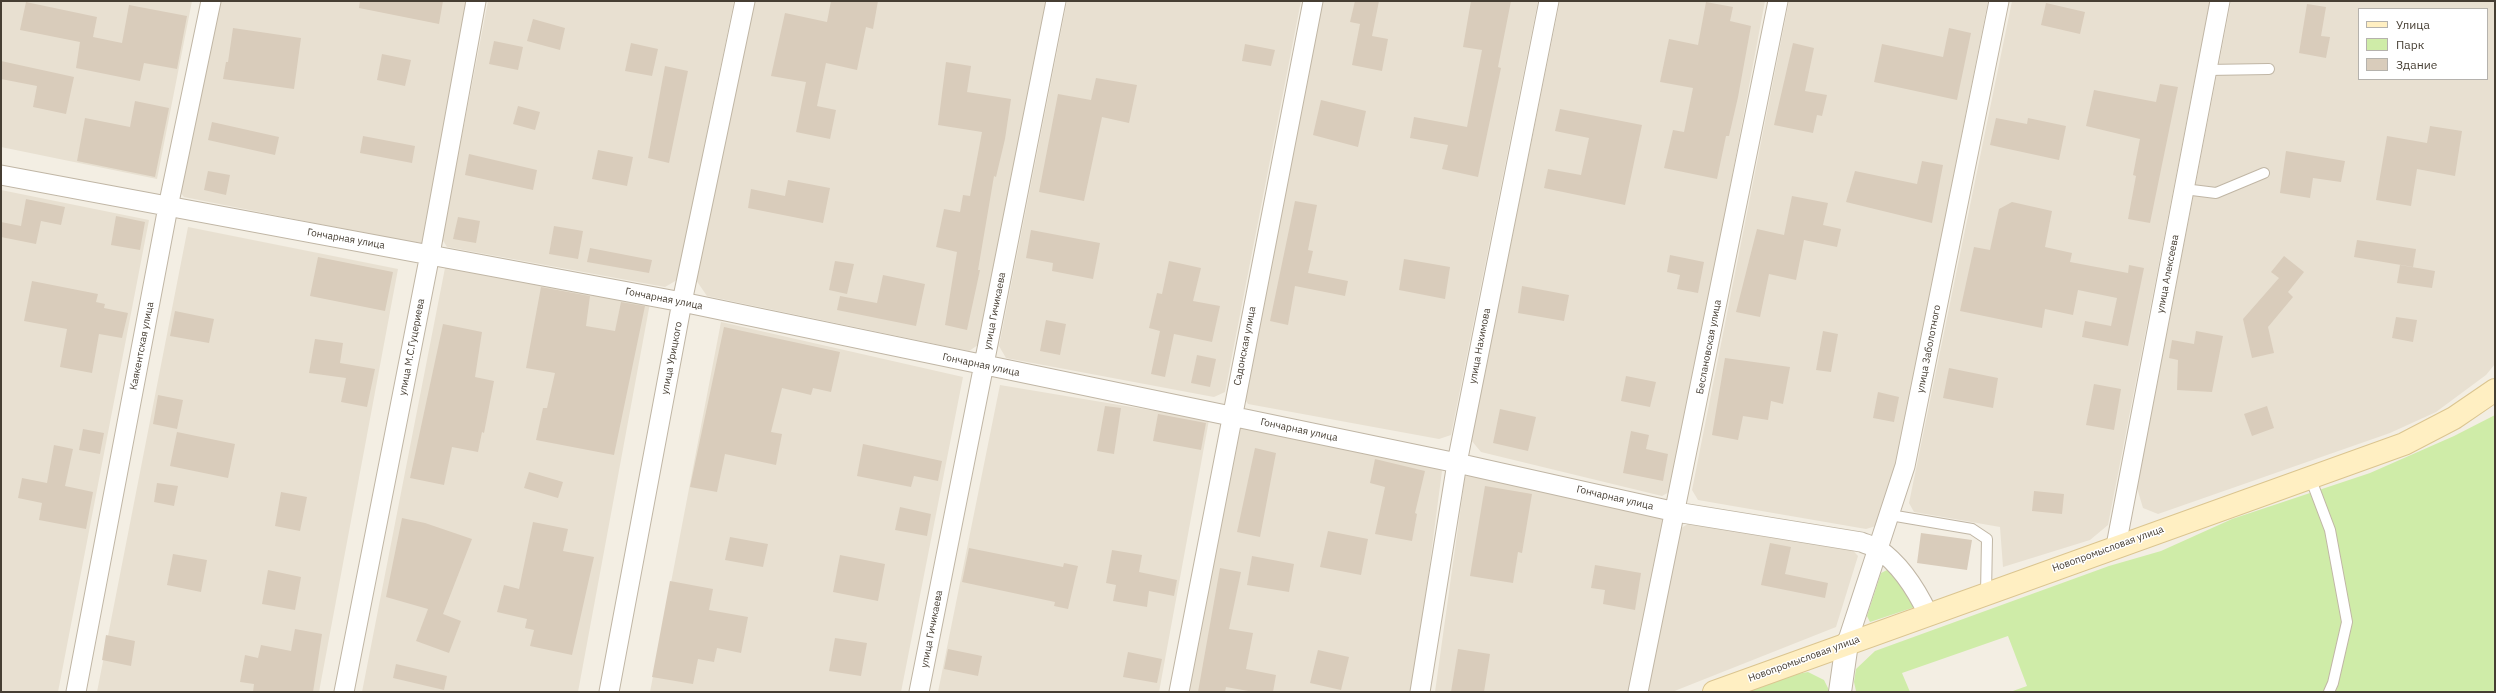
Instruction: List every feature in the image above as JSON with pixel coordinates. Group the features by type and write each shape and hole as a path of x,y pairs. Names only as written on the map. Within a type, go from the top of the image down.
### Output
{"main road":[{"name":"Новопромысловая улица","path":"1714,692 2116,546 2404,444 2454,418 2495,390"}],"street":[{"name":"Каякентская улица","path":"76,692 168,207 211,1"},
{"name":"улица М.С.Гуцериева","path":"344,692 430,254 476,1"},
{"name":"улица Урицкого","path":"609,692 682,302 745,1"},
{"name":"улица Гичикаева","path":"919,692 1056,1"},
{"name":"Садонская улица","path":"1179,692 1231,416 1313,1"},
{"name":"улица Нахимова","path":"1420,692 1457,463 1549,1"},
{"name":"Беслановская улица","path":"1638,692 1676,512 1778,1"},
{"name":"улица Заболотного","path":"1840,692 1847,643 1905,466 1999,1"},
{"name":"улица Алексеева","path":"2116,546 2220,1"},
{"name":"Гончарная улица","path":"1,174 168,207 430,254 682,302 984,366 1457,463 1676,512 1860,542 1878,549 1903,574 1919,596 1928,614"}],"lane":[{"path":"2207,70 2269,69"},
{"path":"2184,189 2216,192 2264,173"},
{"path":"2310,477 2330,530 2347,622 2334,683 2329,692"},
{"path":"1890,515 1972,529 1987,539 1986,594"}],"shaded area":[{"path":"1,1 192,1 157,179 1,147"},
{"path":"219,1 469,1 425,240 419,244 184,197 179,191"},
{"path":"488,1 734,1 677,280 665,287 447,247 442,239"},
{"path":"754,1 1048,1 981,343 969,351 707,296 696,280"},
{"path":"1067,1 1301,1 1225,392 1214,397 1006,358 999,346"},
{"path":"1321,1 1538,1 1451,435 1439,439 1248,404 1242,395"},
{"path":"1560,1 1765,1 1673,490 1662,496 1481,452 1471,440"},
{"path":"1789,1 1988,1 1896,466 1876,526 1866,529 1698,500 1692,490"},
{"path":"2012,1 2210,1 2108,525 2090,540 2003,567 2000,527 1914,512 1909,503"},
{"path":"2231,1 2495,1 2495,364 2486,375 2436,412 2390,433 2158,514 2143,508 2137,488"},
{"path":"1,190 149,220 58,692 1,692"},
{"path":"188,227 398,269 319,692 97,692"},
{"path":"445,268 650,303 578,692 362,692"},
{"path":"721,322 963,377 901,692 650,692"},
{"path":"1000,385 1209,420 1159,692 938,692"},
{"path":"1238,424 1432,458 1442,471 1413,692 1189,692"},
{"path":"1477,469 1660,512 1665,525 1629,692 1435,692 1465,477"},
{"path":"1695,520 1846,543 1858,556 1836,627 1672,692 1647,692 1681,528"}],"green space":[{"path":"2495,415 2495,692 2010,692 2027,686 2008,636 1902,673 1910,692 1856,691 1854,682 1856,669 1875,651 2109,566 2161,551 2232,519 2370,473 2454,436"},
{"path":"1889,569 1915,607 1870,622 1867,616 1881,573"},
{"path":"1808,672 1824,680 1830,692 1745,692 1797,674"}],"building":[{"path":"360,1 443,1 439,24 359,8"},
{"path":"831,1 878,1 873,29 866,27 857,70 826,63 817,106 836,110 830,139 796,132 806,82 771,76 785,13 827,22"},
{"path":"1355,1 1379,1 1372,36 1388,39 1382,71 1352,65 1360,24 1350,22"},
{"path":"1471,1 1511,1 1498,67 1501,68 1478,177 1442,169 1448,145 1410,138 1414,117 1467,127 1482,50 1463,47"},
{"path":"26,2 97,17 93,37 122,43 129,5 187,16 177,69 144,63 140,81 76,68 80,42 20,30"},
{"path":"1706,2 1733,7 1730,21 1751,26 1738,97 1729,136 1726,136 1717,179 1664,168 1673,130 1684,132 1693,88 1660,82 1669,39 1698,45"},
{"path":"2046,3 2085,12 2080,34 2041,25"},
{"path":"2307,4 2326,7 2321,36 2330,37 2326,58 2299,53"},
{"path":"533,19 565,28 560,50 527,41"},
{"path":"233,28 301,38 294,89 223,79 226,62 228,62"},
{"path":"1949,28 1971,33 1957,100 1874,82 1882,44 1943,57"},
{"path":"494,41 523,47 518,70 489,64"},
{"path":"631,43 658,49 652,76 625,71"},
{"path":"1793,43 1814,48 1805,91 1827,95 1822,116 1817,115 1813,133 1774,125"},
{"path":"1245,44 1275,50 1271,66 1242,61"},
{"path":"382,54 411,60 405,86 377,80"},
{"path":"1,61 74,77 66,114 33,107 37,86 1,79"},
{"path":"946,62 971,66 967,92 1011,99 1005,139 996,177 994,176 978,270 980,270 967,330 945,325 957,252 936,247 944,209 960,212 963,195 970,196 982,132 938,125"},
{"path":"665,66 688,71 669,163 648,158"},
{"path":"1096,78 1137,85 1129,123 1102,117 1084,201 1039,192 1058,94 1091,100"},
{"path":"2160,84 2178,87 2150,223 2128,219 2136,176 2133,175 2140,139 2086,126 2094,90 2156,102"},
{"path":"1321,100 1366,111 1358,147 1313,135"},
{"path":"135,101 169,108 155,177 77,161 85,118 130,127"},
{"path":"518,106 540,112 535,130 513,124"},
{"path":"1560,109 1642,125 1625,205 1544,188 1548,169 1581,175 1589,138 1555,131"},
{"path":"1996,118 2027,124 2028,118 2066,126 2059,160 1990,145"},
{"path":"212,122 279,137 275,155 208,140"},
{"path":"2430,126 2462,131 2455,176 2417,169 2411,206 2376,200 2387,136 2427,143"},
{"path":"363,136 415,146 412,163 360,153"},
{"path":"598,150 633,157 627,186 592,179"},
{"path":"2286,151 2345,161 2341,182 2313,178 2310,198 2280,193"},
{"path":"469,154 537,170 533,190 465,175"},
{"path":"1922,161 1943,165 1932,223 1846,202 1855,171 1917,184"},
{"path":"208,171 230,175 226,195 204,190"},
{"path":"788,180 830,188 823,223 748,208 751,189 785,196"},
{"path":"1792,196 1828,203 1823,225 1841,229 1837,247 1804,240 1796,280 1769,274 1760,317 1736,312 1757,229 1784,235"},
{"path":"26,199 65,207 61,225 41,221 36,244 1,237 1,222 21,226"},
{"path":"1295,201 1317,205 1308,250 1313,251 1308,273 1348,281 1345,296 1295,286 1288,325 1270,321"},
{"path":"2012,202 2052,211 2045,247 2072,253 2070,262 2128,273 2129,265 2144,268 2128,346 2082,337 2085,321 2111,326 2117,298 2078,290 2073,315 2045,309 2042,328 1960,311 1974,247 1990,250 1999,209"},
{"path":"116,216 145,222 140,250 111,245"},
{"path":"458,217 480,221 476,243 453,239"},
{"path":"554,226 583,231 578,259 549,254"},
{"path":"1031,230 1100,243 1093,279 1052,271 1053,263 1026,258"},
{"path":"2357,240 2416,249 2413,267 2354,257"},
{"path":"590,248 652,260 649,273 587,262"},
{"path":"1670,255 1704,262 1698,293 1677,289 1680,275 1667,272"},
{"path":"2284,256 2304,272 2288,292 2293,297 2268,327 2274,353 2252,358 2243,319 2279,278 2271,272"},
{"path":"318,257 393,272 385,311 310,296"},
{"path":"1404,259 1450,267 1445,299 1399,290"},
{"path":"835,261 854,264 847,294 829,290"},
{"path":"1169,261 1201,268 1193,301 1220,306 1212,342 1174,334 1165,377 1151,374 1160,331 1149,328 1157,293 1162,294"},
{"path":"2400,265 2435,271 2432,288 2397,283"},
{"path":"883,275 925,284 916,326 837,310 840,296 877,303"},
{"path":"32,281 98,294 96,302 105,304 104,308 128,313 122,338 99,334 92,373 60,367 67,329 24,321"},
{"path":"1522,286 1569,295 1564,321 1518,313"},
{"path":"541,287 590,296 586,326 615,331 621,302 645,306 614,455 536,440 543,408 547,408 555,373 526,368"},
{"path":"175,311 214,319 209,343 170,336"},
{"path":"2396,317 2417,320 2413,342 2392,338"},
{"path":"1046,320 1066,324 1060,355 1040,351"},
{"path":"443,324 482,332 475,377 494,381 484,433 482,432 478,452 452,447 444,485 410,478"},
{"path":"724,327 840,352 831,392 813,388 811,395 782,388 771,432 782,434 776,465 725,454 717,492 690,487"},
{"path":"1823,331 1838,334 1831,372 1816,370"},
{"path":"2196,331 2223,336 2212,392 2177,390 2178,360 2169,358 2172,340 2194,344"},
{"path":"315,339 343,343 340,363 375,369 367,407 341,402 346,378 309,373"},
{"path":"1197,355 1216,359 1210,387 1191,383"},
{"path":"1725,358 1790,367 1783,404 1771,401 1768,420 1743,416 1738,440 1712,435"},
{"path":"1949,368 1998,378 1993,408 1943,398"},
{"path":"1626,376 1656,382 1650,407 1621,401"},
{"path":"2094,384 2121,389 2114,430 2086,425"},
{"path":"1878,392 1899,397 1894,422 1873,418"},
{"path":"158,395 183,400 177,429 153,424"},
{"path":"1105,406 1121,408 1114,454 1097,451"},
{"path":"2267,406 2274,428 2252,436 2244,414"},
{"path":"1500,409 1536,417 1528,451 1493,443"},
{"path":"1158,414 1206,423 1201,450 1153,441"},
{"path":"83,429 104,433 100,454 79,450"},
{"path":"1631,431 1649,435 1646,449 1668,454 1663,481 1623,473"},
{"path":"177,432 235,444 228,478 170,466"},
{"path":"863,444 942,461 938,481 914,476 911,487 857,476"},
{"path":"54,445 73,449 65,486 93,492 86,529 39,520 42,503 18,498 22,478 47,483"},
{"path":"1255,448 1276,453 1260,537 1237,532"},
{"path":"1375,459 1425,471 1415,513 1417,514 1412,541 1375,534 1385,487 1370,483"},
{"path":"529,472 563,482 558,498 524,488"},
{"path":"157,483 178,486 174,506 154,502"},
{"path":"1485,486 1532,494 1522,553 1518,552 1513,583 1470,576"},
{"path":"2034,491 2064,494 2062,514 2032,511"},
{"path":"281,492 307,497 300,531 275,526"},
{"path":"900,507 931,514 927,536 895,530"},
{"path":"402,518 425,523 472,539 443,614 461,621 449,653 416,641 428,609 386,597"},
{"path":"533,522 568,529 563,551 594,557 572,655 530,646 534,630 525,628 527,619 497,612 504,585 519,589"},
{"path":"1328,531 1368,539 1361,575 1320,567"},
{"path":"1921,533 1972,540 1967,570 1917,563"},
{"path":"730,537 768,544 763,567 725,560"},
{"path":"1770,543 1791,547 1785,574 1828,583 1825,598 1761,585"},
{"path":"969,548 1063,567 1064,563 1078,566 1068,609 1054,606 1055,602 962,582"},
{"path":"1112,550 1142,555 1139,572 1177,580 1174,596 1149,591 1147,607 1113,601 1116,585 1106,583"},
{"path":"173,554 207,560 201,592 167,585"},
{"path":"840,555 885,564 878,601 833,592"},
{"path":"1252,556 1294,564 1289,592 1247,585"},
{"path":"1595,565 1641,573 1635,610 1603,604 1605,590 1591,588"},
{"path":"1220,568 1241,572 1229,629 1253,633 1246,669 1276,675 1273,692 1254,692 1226,687 1225,692 1198,692"},
{"path":"268,570 301,577 295,610 262,604"},
{"path":"670,581 713,589 709,610 748,617 741,653 717,648 714,662 698,659 693,684 652,677"},
{"path":"295,629 322,634 313,692 253,692 254,684 240,682 245,655 258,658 261,645 291,651"},
{"path":"106,635 135,641 131,666 102,660"},
{"path":"835,638 867,643 861,676 829,671"},
{"path":"948,649 982,656 978,676 944,669"},
{"path":"1458,649 1490,654 1484,692 1451,692"},
{"path":"1318,650 1349,657 1341,690 1310,683"},
{"path":"1128,652 1162,659 1157,683 1123,677"},
{"path":"396,664 447,676 444,690 393,678"}]}
